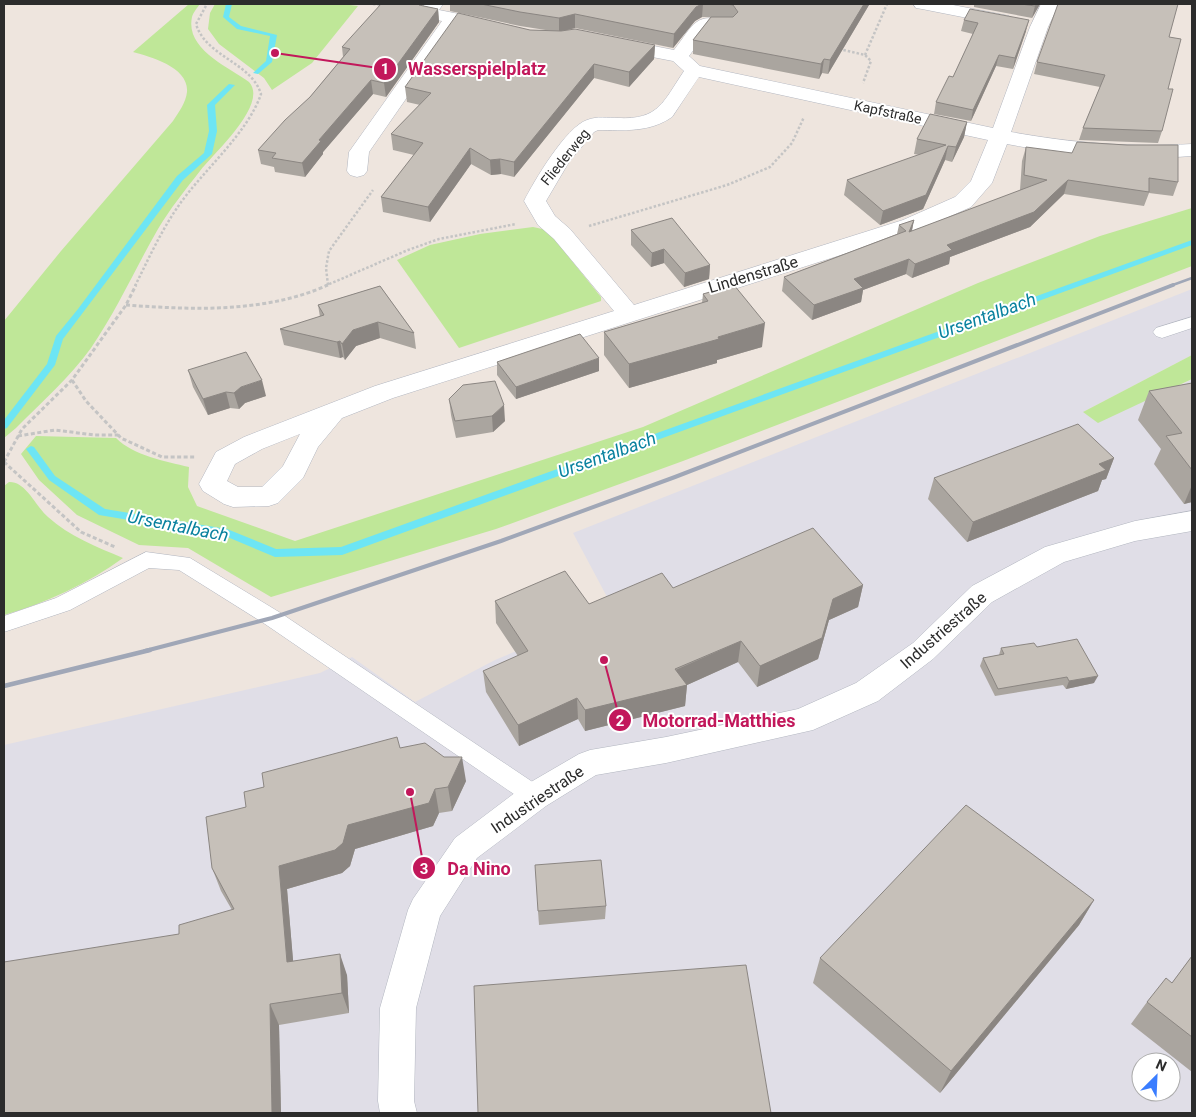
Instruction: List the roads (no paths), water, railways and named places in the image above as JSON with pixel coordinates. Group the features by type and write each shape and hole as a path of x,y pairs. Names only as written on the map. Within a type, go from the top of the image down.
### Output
{"street":[{"path":"434,4 427,13 472,23"},
{"path":"922,4 1039,26"},
{"name":"Lindenstraße","path":"334,411 307,443 294,471 269,496 234,497 212,484 225,458 253,443 334,411 384,392 628,313 911,225 963,202 981,183 1000,136 1039,26 1050,4"},
{"path":"357,170 359,152 453,18"},
{"path":"686,63 704,23 726,25"},
{"name":"Kapfstraße","path":"604,42 814,96 1000,136 1084,151 1161,153 1192,151"},
{"name":"Fliederweg","path":"628,313 562,234 546,220 535,201 539,189 582,132 592,125 638,124 658,118 665,113 686,63"},
{"name":"Industriestraße","path":"398,1113 396,1101 398,1008 425,910 466,848 535,796 590,763 692,745 802,721 867,692 923,651 982,594 1055,554 1134,530 1192,521"}],"lane":[{"path":"1162,332 1192,322"},
{"path":"4,624 63,604 146,560 183,563 272,618 535,796"}],"waterway":[{"name":"Ursentalbach","path":"229,4 226,17 239,28 274,35 269,62 256,73"},
{"name":"Ursentalbach","path":"4,426 51,365 59,338 180,178 208,154 213,131 211,105 231,85"},
{"name":"Ursentalbach","path":"31,449 52,478 102,512 227,533 275,553 342,551 1192,242"}],"railway":[{"path":"1170,286 1192,278"},
{"path":"145,651 272,618 501,541 675,477 1173,285"},
{"path":"4,686 150,650"}],"place":[{"name":"Wasserspielplatz","path":"275,53"},
{"name":"Motorrad-Matthies","path":"604,660"},
{"name":"Da Nino","path":"410,792"}]}
